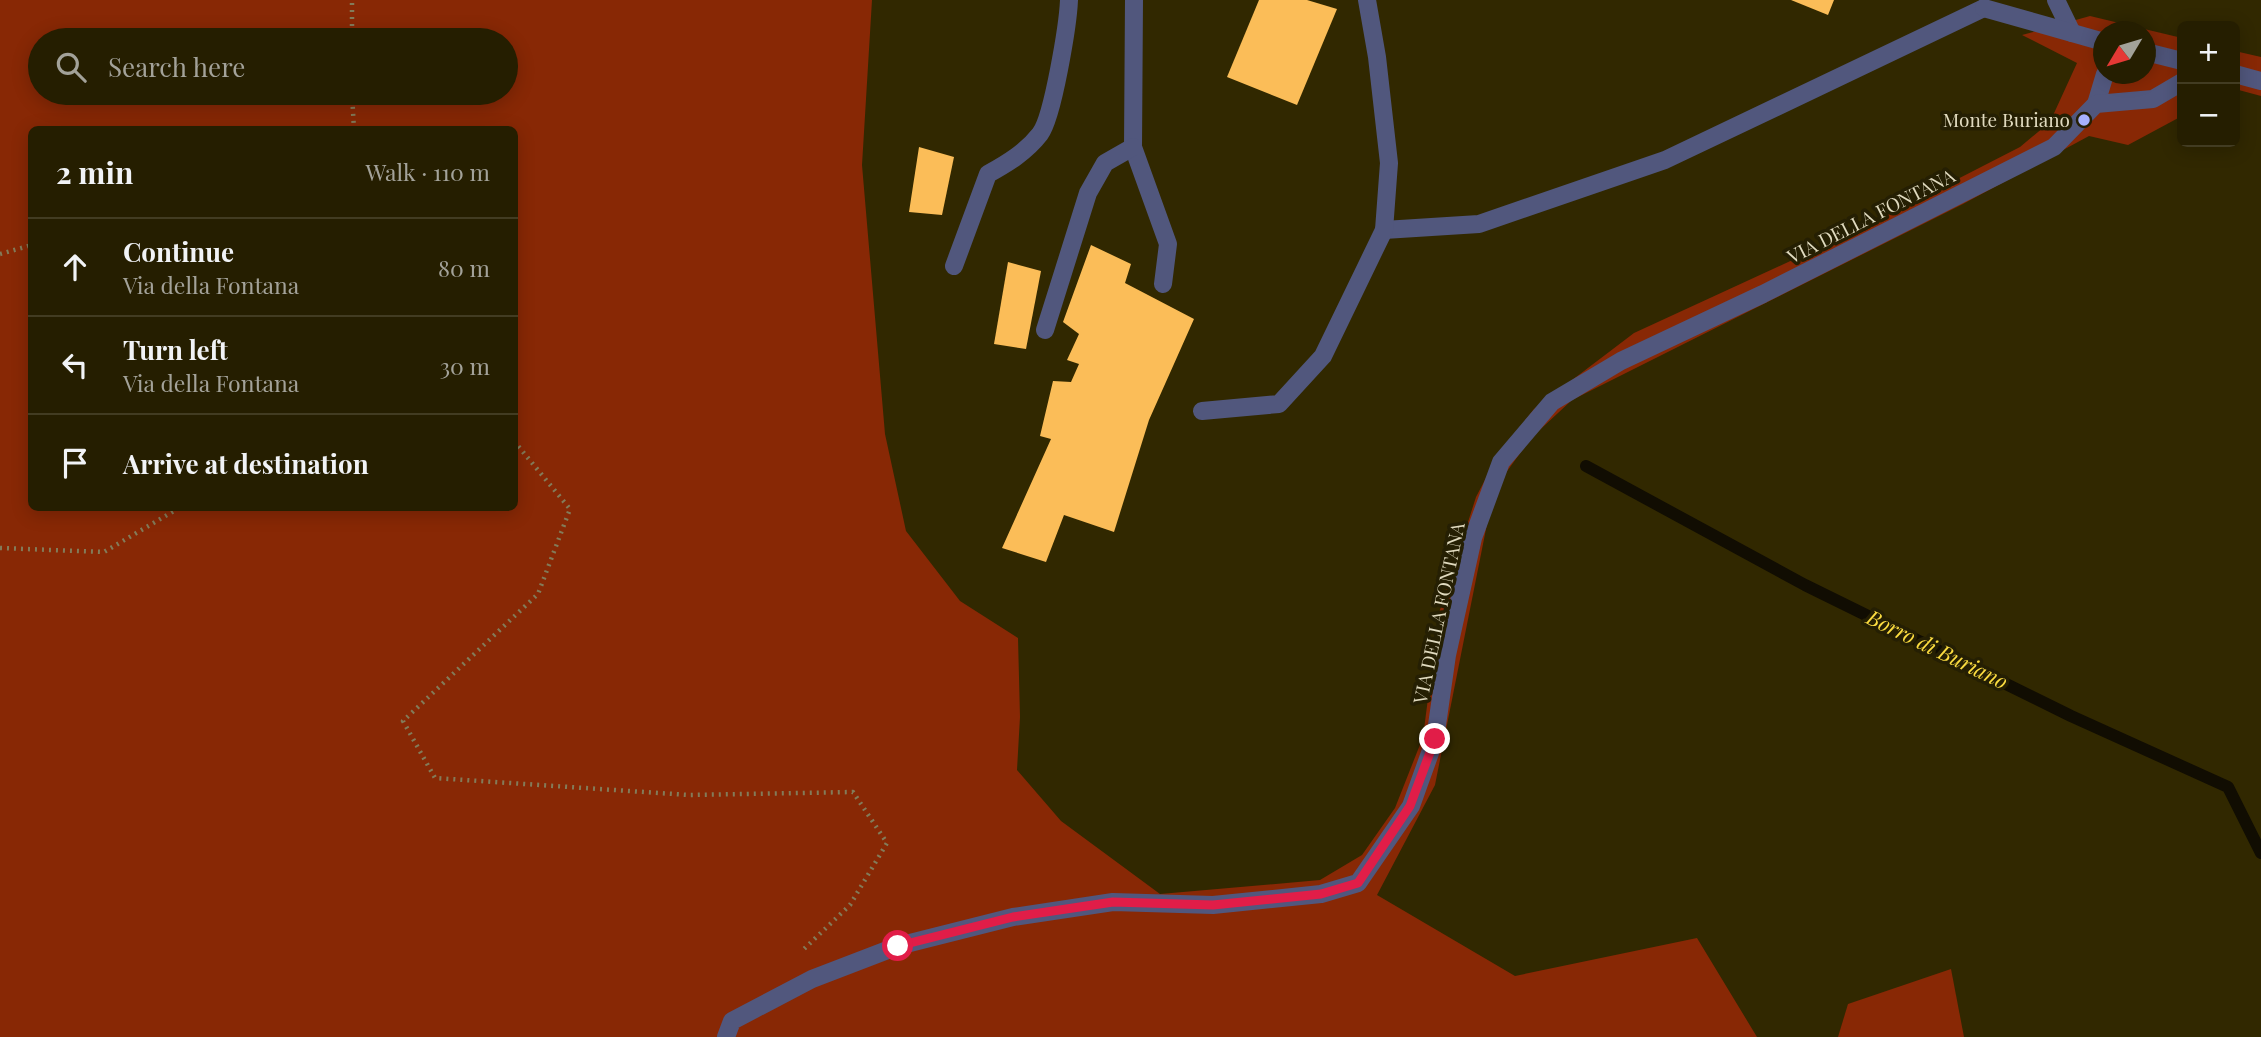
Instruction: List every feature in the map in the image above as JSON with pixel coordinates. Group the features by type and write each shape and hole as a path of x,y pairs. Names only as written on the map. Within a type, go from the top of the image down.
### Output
{"street":[{"path":"954,266 988,174 1014,160 1042,132 1058,74 1069,0"},
{"path":"1134,0 1133,147 1168,244 1163,284"},
{"path":"1202,411 1279,404 1323,356 1384,230 1389,163 1377,57 1367,0"},
{"path":"2056,0 2072,33"},
{"path":"1384,230 1479,224 1665,160 1984,8 2093,39"},
{"path":"2156,54 2177,60"},
{"path":"2240,75 2261,80"},
{"path":"2102,84 2096,104 2152,99 2178,84"},
{"name":"VIA DELLA FONTANA","path":"726,1037 732,1021 811,979 898,946 1013,917 1113,902 1213,905 1321,894 1358,883 1410,806 1435,739 1447,654 1473,538 1501,462 1552,402 1621,361 1752,300 2054,147 2096,104"},
{"path":"1045,330 1088,193 1105,163 1133,147"}],"path":[{"path":"352,0 352,28"},
{"path":"353,105 354,126"},
{"path":"0,254 28,246"},
{"path":"518,446 569,509 538,594 403,720 435,778 689,795 853,792 887,843 849,905 800,953"},
{"path":"0,548 104,552 174,511"}],"shaded area":[{"path":"0,0 872,0 862,165 885,434 906,531 960,601 1018,638 1020,717 1017,770 1061,821 1160,894 1320,880 1362,855 1395,808 1423,737 1439,613 1476,497 1497,457 1534,409 1634,333 1864,227 2020,147 2050,122 2077,63 2022,35 2090,16 2111,21 2093,21 2093,84 2156,84 2156,32 2177,37 2177,119 2128,145 2089,136 1963,204 1572,400 1531,438 1505,474 1487,524 1435,785 1377,895 1515,976 1697,938 1757,1037 0,1037"},
{"path":"2240,52 2261,57 2261,96 2240,90"},
{"path":"1951,969 1964,1037 1838,1037 1848,1004"}],"building":[{"path":"1259,0 1307,0 1337,9 1297,105 1227,77"},
{"path":"1791,0 1834,0 1828,15"},
{"path":"919,147 954,157 942,215 909,212"},
{"path":"1091,245 1131,264 1125,283 1194,319 1149,420 1114,532 1064,515 1046,562 1002,548 1051,439 1040,436 1053,381 1071,382 1079,364 1067,360 1079,334 1063,322"},
{"path":"1008,262 1041,271 1026,349 994,344"}],"waterway":[{"name":"Borro di Buriano","path":"1586,466 1805,585 2071,716 2228,787 2261,853"}],"place":[{"name":"Monte Buriano","path":"2084,120"}],"route":[{"path":"898,946 1013,917 1113,902 1213,905 1321,894 1358,883 1410,806 1435,739"}]}
